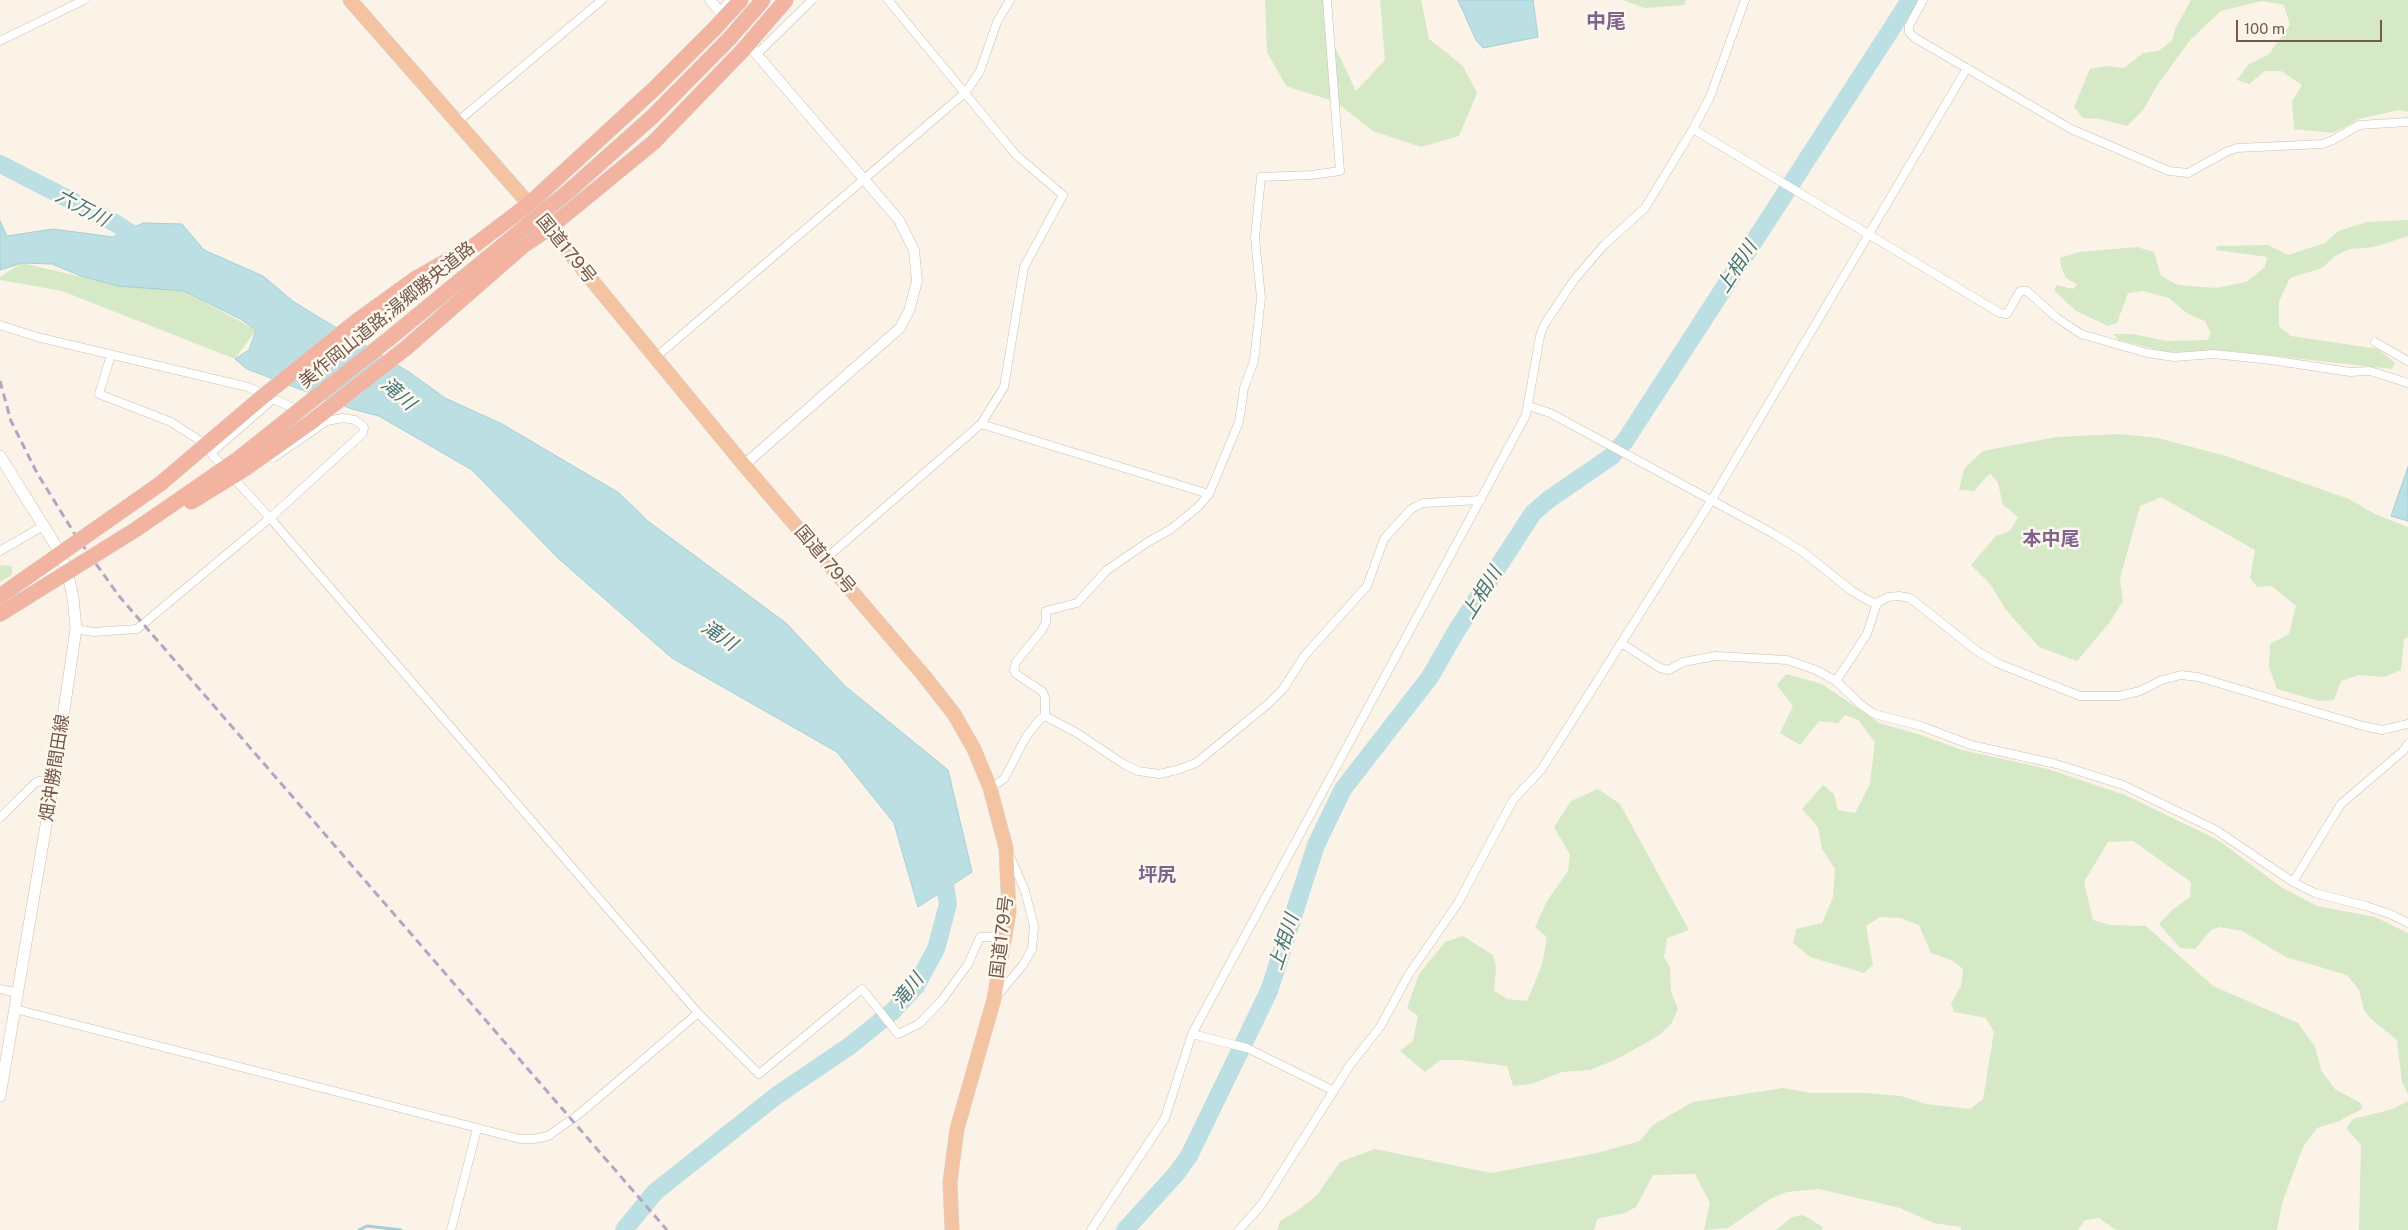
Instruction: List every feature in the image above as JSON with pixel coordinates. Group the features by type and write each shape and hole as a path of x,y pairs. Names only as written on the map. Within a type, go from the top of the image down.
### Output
{"highway":[{"name":"国道179号","path":"350,0 529,204 744,465 954,714 974,749 990,788 1006,848 1009,912 994,999 957,1130 950,1182 952,1230"},
{"path":"0,596 160,484 261,398 358,320 415,279 476,245 529,204 654,89 741,0"},
{"name":"美作岡山道路;湯郷勝央道路","path":"0,614 161,512 238,459 390,338 570,190 652,117 729,39 763,0"},
{"path":"161,512 196,500 246,468 311,422 406,348 524,244 548,229 654,142 749,52 786,0"}],"main road":[{"name":"畑沖勝間田線","path":"0,456 43,526 66,568 74,598 76,629 54,778 0,1096"}],"street":[{"path":"0,41 84,0"},
{"path":"457,122 602,0"},
{"path":"710,0 749,52 864,178 898,220 914,250 917,281 909,311 900,328 744,465"},
{"path":"720,12 730,0"},
{"path":"749,52 812,0"},
{"path":"824,560 981,424 1004,387 1024,267 1063,195 1016,155 966,92 888,0"},
{"path":"656,357 966,92 980,71 997,22 1010,0"},
{"path":"1045,716 1043,692 1016,674 1014,670 1016,662 1042,630 1046,622 1046,611 1077,603 1108,570 1148,542 1171,529 1209,494 1239,422 1244,388 1254,361 1261,298 1255,238 1261,176 1311,175 1340,171 1327,0"},
{"path":"1091,1230 1166,1118 1192,1034 1316,801 1481,500 1529,406 1540,336 1544,325 1580,273 1604,245 1645,208 1693,129 1719,75 1745,0"},
{"path":"1923,0 1911,19 1909,32 1915,38 2071,128 2181,174 2193,171 2226,152 2237,148 2322,144 2359,125 2408,122"},
{"path":"1239,1230 1262,1204 1350,1065 1380,1027 1409,974 1458,903 1513,800 1541,770 1711,501 1967,68"},
{"path":"1693,129 2000,313 2007,314 2020,291 2027,291 2057,318 2081,334 2099,341 2147,353 2174,357 2214,354 2350,372 2370,371 2408,383"},
{"path":"0,325 111,355 248,387 272,400 327,421"},
{"path":"2375,342 2408,361"},
{"path":"111,355 99,394 171,422 199,440 270,518 698,1013 759,1074 862,988 898,1034 919,1024 942,1000 968,964 980,937 1005,937"},
{"path":"211,453 272,400"},
{"path":"1529,406 1550,413 1774,534 1803,552 1852,591 1871,602 1877,602 1894,596 1910,598 1968,646 1997,663 2080,696 2119,696 2140,691 2162,680 2181,675 2198,677 2363,726 2382,730 2408,724"},
{"path":"76,629 93,632 137,629 270,518 363,433 364,427 355,420 344,418 327,421 237,482"},
{"path":"981,424 1209,494"},
{"path":"1045,716 1077,733 1125,765 1138,770 1159,774 1177,770 1196,762 1268,704 1283,689 1305,655 1368,586 1384,539 1411,508 1423,503 1481,500"},
{"path":"0,551 43,526"},
{"path":"1836,681 1867,634 1877,602"},
{"path":"1622,643 1660,668 1669,670 1683,662 1716,656 1787,660 1816,670 1836,681 1860,704 1880,716 1921,726 1971,745 2056,764 2123,785 2216,830 2293,882 2315,894 2366,906 2390,914 2408,923"},
{"path":"990,788 1004,779 1026,737 1040,719 1045,716"},
{"path":"2293,882 2341,804 2408,744"},
{"path":"0,818 36,782 54,778"},
{"path":"994,999 1023,965 1032,949 1034,926 1025,891 1006,848"},
{"path":"0,989 18,994"},
{"path":"15,1009 520,1139 548,1136 578,1115 698,1013"},
{"path":"1192,1034 1247,1048 1334,1091"},
{"path":"451,1230 476,1129"}],"green space":[{"path":"1265,0 1329,0 1335,47 1356,91 1385,60 1380,0 1421,0 1429,39 1463,66 1477,93 1459,136 1421,147 1373,131 1336,102 1286,86 1267,52"},
{"path":"1623,0 1686,0 1684,5 1645,8"},
{"path":"2191,0 2408,0 2408,112 2398,110 2359,119 2333,133 2294,129 2292,101 2302,85 2281,71 2265,71 2249,84 2237,80 2248,65 2269,54 2290,25 2284,5 2262,1 2221,11 2191,39 2158,84 2143,110 2127,126 2100,119 2083,118 2074,107 2090,69 2107,66 2124,68 2143,53 2158,51 2172,41 2175,29"},
{"path":"2408,220 2408,236 2374,247 2350,249 2335,256 2322,268 2290,278 2279,301 2279,326 2291,336 2378,349 2395,363 2392,369 2229,351 2166,352 2119,340 2113,334 2132,334 2167,341 2207,340 2211,334 2205,321 2188,314 2169,298 2143,291 2128,293 2117,323 2108,326 2076,311 2054,290 2057,285 2073,289 2077,284 2066,278 2061,267 2060,258 2079,252 2137,247 2154,252 2161,276 2178,285 2216,288 2246,282 2265,267 2267,257 2216,250 2217,246 2268,245 2288,255 2325,243 2338,231 2367,222"},
{"path":"22,263 90,279 184,291 256,330 235,359 62,291 0,280 0,277"},
{"path":"2119,434 2158,438 2226,456 2349,499 2375,514 2408,527 2408,637 2404,639 2401,670 2384,677 2359,675 2341,681 2334,700 2319,701 2277,689 2269,667 2270,644 2289,634 2296,606 2272,586 2257,587 2250,578 2255,550 2161,497 2140,506 2120,578 2123,601 2109,623 2077,661 2039,647 2006,610 1991,585 1971,565 1996,536 2010,531 2018,517 2003,505 1998,483 1990,473 1974,491 1959,490 1964,469 1983,451 2056,437"},
{"path":"0,565 12,566 12,575 0,582"},
{"path":"1786,674 1822,684 1879,723 1924,736 1962,750 2048,769 2125,795 2218,840 2281,887 2317,906 2375,917 2408,933 2408,1094 2402,1082 2397,1040 2371,1019 2364,1010 2359,990 2347,975 2286,957 2242,931 2220,927 2211,930 2195,949 2180,948 2159,924 2172,910 2190,897 2191,882 2133,841 2108,842 2084,882 2093,920 2110,925 2146,926 2213,986 2298,1023 2315,1047 2322,1072 2336,1090 2361,1103 2362,1109 2339,1121 2317,1128 2303,1147 2282,1203 2277,1230 2116,1230 2099,1218 2085,1220 2078,1230 1961,1230 1961,1227 1933,1223 1900,1208 1819,1189 1787,1192 1770,1199 1728,1228 1704,1230 1710,1203 1695,1174 1653,1175 1636,1207 1625,1213 1597,1219 1594,1230 1277,1230 1280,1221 1300,1209 1317,1195 1340,1162 1375,1149 1491,1173 1597,1153 1640,1141 1653,1125 1693,1102 1783,1088 1811,1093 1866,1093 1901,1096 1926,1104 1970,1109 1983,1099 1994,1032 1986,1018 1954,1012 1951,1004 1961,986 1963,969 1953,961 1931,953 1919,925 1900,918 1880,917 1866,926 1873,965 1864,973 1810,957 1793,943 1796,929 1822,923 1833,897 1835,869 1822,849 1818,827 1802,809 1823,785 1834,794 1838,810 1855,813 1870,784 1875,742 1858,720 1845,715 1838,723 1819,721 1800,745 1780,733 1793,706 1777,685"},
{"path":"1598,789 1620,804 1689,930 1667,938 1664,957 1670,967 1671,992 1678,1009 1671,1024 1658,1036 1615,1060 1590,1070 1562,1072 1531,1084 1513,1086 1507,1066 1459,1060 1440,1060 1425,1072 1400,1051 1413,1041 1418,1016 1407,1008 1419,974 1445,942 1463,936 1493,955 1496,968 1494,991 1508,999 1527,1001 1542,965 1547,937 1535,927 1547,901 1568,871 1570,855 1554,827 1571,801"},
{"path":"2408,1101 2408,1230 2359,1230 2361,1145 2346,1128 2353,1119 2393,1109"},
{"path":"1803,1215 1823,1227 1822,1230 1776,1230 1792,1217"}],"water":[{"path":"1458,0 1533,0 1538,37 1483,48 1476,40"},
{"path":"0,221 7,236 53,229 113,237 143,223 182,224 204,250 263,276 294,302 409,372 445,398 502,424 619,493 649,522 786,623 845,686 948,770 972,872 918,907 894,823 837,752 672,658 558,558 472,470 379,416 352,409 247,369 235,359 249,350 256,330 242,320 184,291 118,286 81,276 52,264 22,263 0,270"},
{"path":"2408,467 2408,521 2391,516"}],"waterway":[{"name":"上相川","path":"1125,1230 1176,1174 1189,1156 1269,991 1316,845 1343,789 1430,677 1457,630 1533,513 1548,500 1612,456 1625,441 1910,0"},
{"name":"六万川","path":"0,164 115,223 142,240 142,244"},
{"name":"滝川","path":"624,1230 655,1192 776,1096 851,1045 893,1011 916,986 936,949 948,904 942,866"},
{"path":"359,1230 367,1226 401,1230"}],"railway":[{"path":"0,381 11,421 37,473 76,536 119,596 667,1230"}],"district":[{"name":"中尾","path":"1606,22"},
{"name":"本中尾","path":"2051,539"},
{"name":"坪尻","path":"1157,875"}]}
